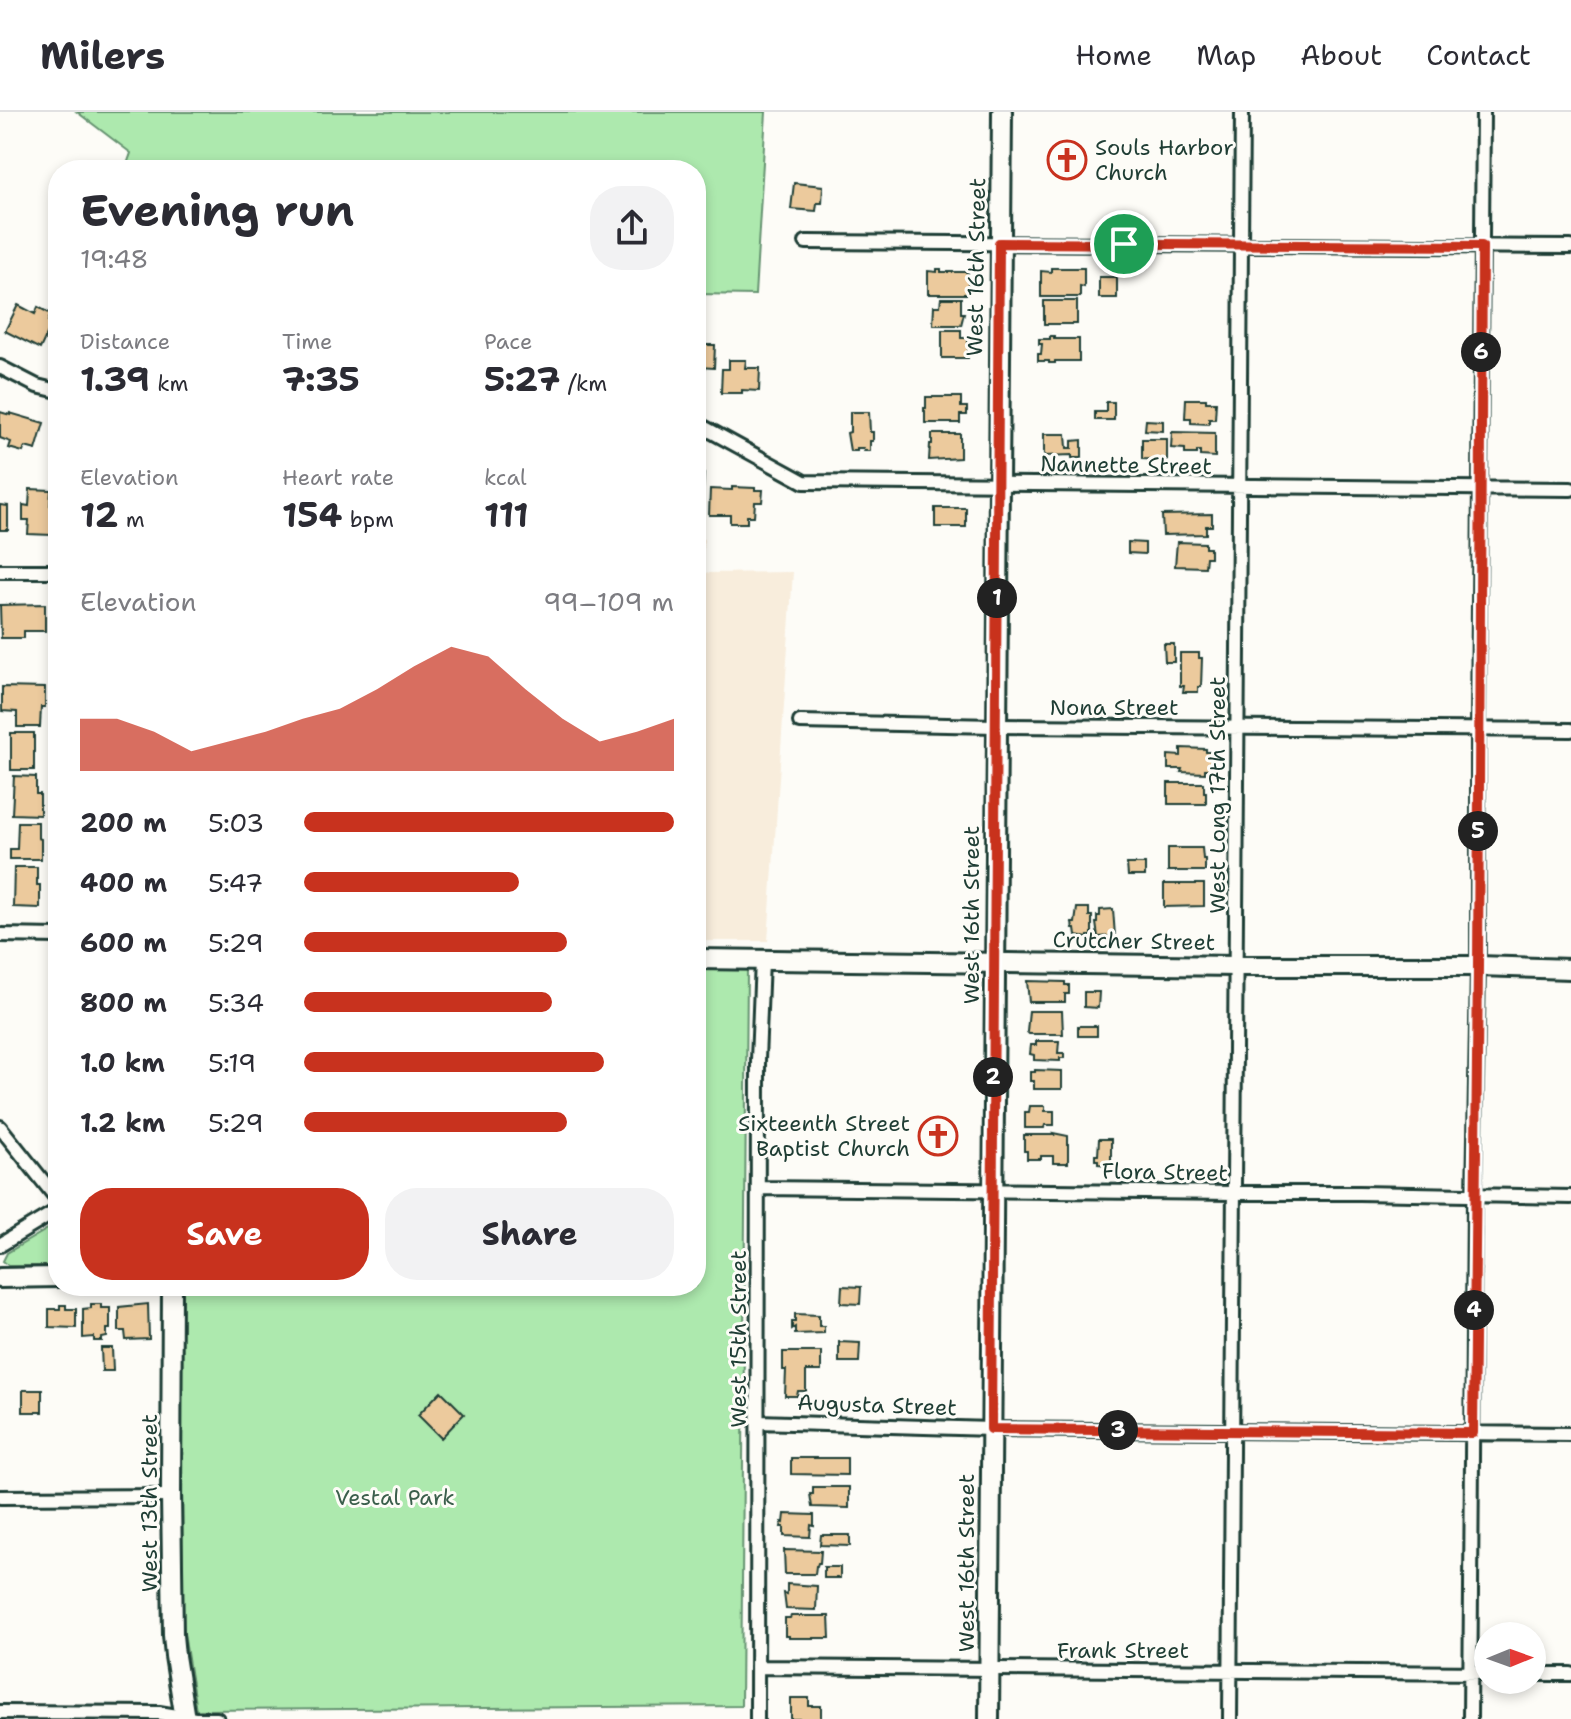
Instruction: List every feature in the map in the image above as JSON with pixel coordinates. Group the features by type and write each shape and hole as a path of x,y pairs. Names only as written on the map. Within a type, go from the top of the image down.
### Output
{"street":[{"name":"West 16th Street","path":"989,1719 1002,112"},
{"name":"West Long 17th Street","path":"1230,1719 1242,112"},
{"path":"1470,1719 1483,112"},
{"path":"806,242 1571,247"},
{"path":"0,367 48,389"},
{"name":"Nannette Street","path":"706,428 804,482 1571,489"},
{"path":"0,571 48,571"},
{"name":"Nona Street","path":"800,722 1571,730"},
{"path":"0,935 48,936"},
{"name":"Crutcher Street","path":"706,959 1571,969"},
{"name":"West 15th Street","path":"757,1719 758,1060 762,960"},
{"path":"0,1127 48,1187"},
{"name":"Flora Street","path":"759,1188 1571,1197"},
{"path":"0,1245 48,1216"},
{"path":"0,1278 48,1277"},
{"name":"West 13th Street","path":"172,1296 173,1635 185,1718"},
{"name":"Augusta Street","path":"758,1422 991,1429 1571,1434"},
{"path":"0,1497 171,1496"},
{"name":"Frank Street","path":"757,1667 1471,1673"},
{"path":"1546,1674 1571,1674"},
{"path":"0,1712 159,1713 217,1719"}],"shaded area":[{"path":"793,572 768,941 706,941 706,573"}],"green space":[{"path":"77,112 766,112 755,295 706,294 706,160 129,160 131,153"},
{"name":"Vestal Park","path":"706,967 747,968 741,1706 196,1710 183,1627 181,1296 706,1296"},
{"path":"48,1229 48,1266 9,1266 3,1261 7,1253"}],"building":[{"path":"794,183 823,186 822,203 817,203 816,211 791,209"},
{"path":"1051,268 1084,268 1084,287 1080,286 1080,297 1041,297 1041,271 1051,272"},
{"path":"937,269 941,272 968,272 968,294 928,294 928,271 937,272"},
{"path":"1099,277 1117,277 1117,298 1099,298"},
{"path":"941,298 961,298 961,313 964,313 961,325 933,325 934,306 940,306"},
{"path":"1044,301 1077,301 1077,324 1044,324"},
{"path":"18,305 35,314 38,307 48,312 48,332 40,349 5,331"},
{"path":"942,330 961,330 961,338 968,338 968,358 942,358"},
{"path":"1050,336 1054,339 1079,339 1079,361 1038,361 1042,344 1039,344 1039,339 1050,339"},
{"path":"706,345 715,345 714,368 706,367"},
{"path":"729,360 746,360 745,368 760,368 759,391 721,393 722,369 729,369"},
{"path":"926,397 961,397 961,407 967,407 967,415 960,415 960,423 925,423"},
{"path":"1186,399 1216,402 1215,419 1209,419 1209,424 1191,423 1191,418 1185,418"},
{"path":"1106,402 1114,402 1114,420 1095,420 1095,412 1106,412"},
{"path":"0,412 44,423 36,450 25,447 23,452 9,448 11,442 0,438"},
{"path":"850,412 869,412 870,432 873,432 870,451 857,448 857,451 850,451 847,433 850,432"},
{"path":"1146,420 1163,421 1163,431 1145,430"},
{"path":"1172,432 1215,433 1215,457 1200,456 1200,451 1185,454 1185,449 1171,448"},
{"path":"932,434 960,434 960,458 929,460"},
{"path":"1044,434 1066,434 1067,448 1072,448 1072,441 1082,440 1082,458 1072,458 1072,455 1044,456"},
{"path":"1142,439 1167,439 1167,460 1142,459"},
{"path":"732,487 763,490 762,502 755,502 754,516 747,516 747,523 730,523 730,515 709,515 710,489 732,490"},
{"path":"30,489 48,490 48,535 28,534 29,520 23,520 23,505 29,506"},
{"path":"0,505 8,506 8,530 0,530"},
{"path":"935,508 966,508 966,527 935,527"},
{"path":"1212,514 1212,526 1206,526 1206,534 1163,535 1162,515"},
{"path":"1128,542 1145,543 1145,554 1128,553"},
{"path":"1177,542 1205,543 1205,548 1210,548 1210,557 1206,557 1205,567 1175,566"},
{"path":"45,604 45,631 24,631 24,638 1,638 0,605"},
{"path":"1164,644 1174,644 1174,662 1165,662"},
{"path":"1180,653 1199,653 1199,658 1202,658 1198,692 1183,692 1184,686 1180,686"},
{"path":"2,687 45,688 45,707 41,707 40,727 17,727 17,712 2,711"},
{"path":"11,733 34,733 34,770 11,770"},
{"path":"1181,748 1211,752 1211,769 1205,769 1205,773 1168,769 1168,755 1181,756"},
{"path":"14,776 36,777 40,815 12,814"},
{"path":"1168,783 1204,783 1206,804 1168,804"},
{"path":"18,822 38,822 41,859 10,859 10,849 17,849"},
{"path":"1168,848 1202,848 1205,871 1168,871"},
{"path":"1127,864 1145,864 1145,876 1128,876"},
{"path":"14,867 37,867 40,908 13,907"},
{"path":"1164,884 1204,884 1204,906 1164,907"},
{"path":"1077,908 1089,908 1089,916 1092,916 1092,936 1088,938 1076,936 1073,929"},
{"path":"1113,909 1115,936 1098,937 1096,923 1100,910"},
{"path":"1027,981 1065,982 1069,985 1069,994 1065,994 1065,1002 1029,1002"},
{"path":"1084,992 1099,992 1098,1008 1084,1007"},
{"path":"1029,1011 1062,1011 1063,1034 1029,1034"},
{"path":"1078,1026 1097,1026 1097,1036 1078,1036"},
{"path":"1036,1041 1059,1041 1058,1053 1064,1053 1064,1058 1060,1061 1034,1060 1034,1055 1030,1054 1031,1045 1036,1045"},
{"path":"1062,1071 1062,1089 1034,1089 1030,1072"},
{"path":"1030,1106 1045,1106 1045,1111 1054,1111 1054,1125 1025,1128 1025,1112 1029,1112"},
{"path":"1053,1133 1068,1136 1068,1163 1053,1163 1053,1156 1027,1159 1024,1135"},
{"path":"1099,1139 1111,1139 1111,1165 1098,1164 1095,1160"},
{"path":"842,1286 861,1287 860,1304 841,1303"},
{"path":"91,1304 110,1308 110,1329 107,1329 107,1337 102,1341 94,1341 94,1337 83,1338 83,1309 91,1308"},
{"path":"148,1304 149,1339 126,1340 125,1331 119,1331 119,1307"},
{"path":"60,1305 66,1305 66,1309 76,1309 76,1328 49,1327 49,1309 60,1309"},
{"path":"795,1314 819,1315 819,1326 824,1326 824,1333 795,1334 792,1322 795,1322"},
{"path":"839,1342 860,1343 859,1362 839,1362"},
{"path":"101,1348 112,1348 113,1371 102,1371"},
{"path":"783,1352 821,1352 821,1371 806,1371 806,1391 798,1391 797,1396 785,1396"},
{"path":"23,1390 42,1390 42,1412 23,1412"},
{"path":"441,1391 464,1414 441,1438 418,1415"},
{"path":"791,1458 847,1458 847,1475 791,1474"},
{"path":"813,1487 849,1487 849,1508 812,1507 810,1494 813,1494"},
{"path":"785,1514 814,1515 810,1537 784,1536 784,1527 781,1527"},
{"path":"821,1535 850,1535 850,1546 820,1545"},
{"path":"784,1550 821,1551 815,1574 785,1574"},
{"path":"824,1567 840,1567 840,1578 824,1578"},
{"path":"787,1584 817,1586 816,1610 786,1609 784,1593 787,1594"},
{"path":"829,1616 830,1638 785,1636 785,1618"},
{"path":"791,1698 809,1698 809,1706 821,1706 821,1719 791,1719"}],"place":[{"name":"Souls Harbor Church","path":"1067,160"},
{"name":"Sixteenth Street Baptist Church","path":"938,1136"}],"route":[{"path":"999,243 1124,244 1482,246 1473,1433 991,1429 999,243"}]}
